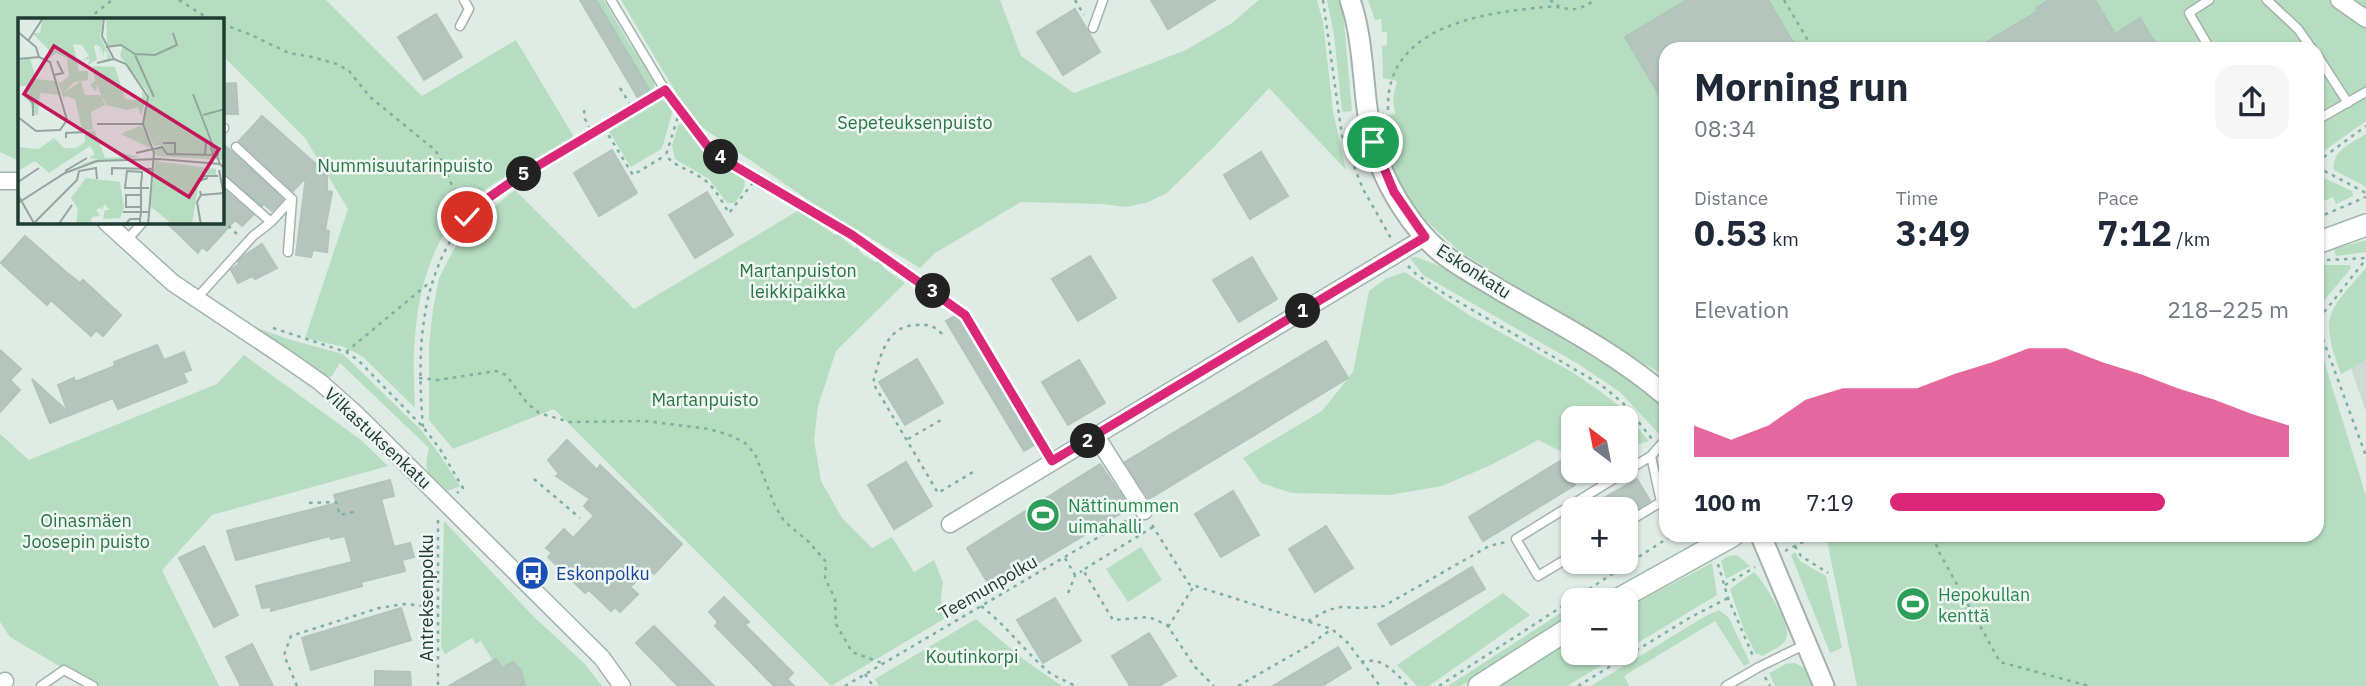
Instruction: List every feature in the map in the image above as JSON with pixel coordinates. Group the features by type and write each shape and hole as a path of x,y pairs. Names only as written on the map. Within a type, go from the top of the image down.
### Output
{"main road":[{"path":"2324,240 2366,225"},
{"path":"1638,588 1721,542"},
{"path":"1479,686 1561,634"}],"street":[{"name":"Eskonkatu","path":"1350,0 1359,39 1373,142 1390,185 1425,237 1454,262 1625,363 1659,390"},
{"path":"2339,0 2366,19"},
{"path":"0,181 18,181"},
{"name":"Vilkastuksenkatu","path":"108,224 173,283 320,382 356,414 602,659 622,686"},
{"path":"950,524 1425,237"},
{"path":"1096,436 1144,511"},
{"path":"1764,542 1824,686"}],"lane":[{"path":"460,26 469,9 464,0"},
{"path":"611,0 665,90"},
{"path":"1093,28 1103,0"},
{"path":"2206,42 2189,13 2209,0"},
{"path":"2267,0 2298,29 2307,42"},
{"path":"2324,66 2348,103"},
{"path":"2324,116 2366,92"},
{"path":"236,147 292,199"},
{"path":"224,181 271,222"},
{"path":"196,299 253,236 271,222 292,199"},
{"path":"288,252 292,199"},
{"path":"127,240 141,224"},
{"path":"1561,562 1538,576 1516,539 1659,449"},
{"path":"1651,456 1659,493"},
{"path":"1638,516 1659,503"},
{"path":"1726,686 1806,644"},
{"path":"41,686 64,670 93,686"}],"path":[{"path":"89,18 112,0"},
{"path":"179,0 207,18"},
{"path":"1323,0 1342,136 1363,189 1394,243"},
{"path":"1550,0 1565,10 1573,11 1595,0"},
{"path":"1784,0 1809,42"},
{"path":"1388,110 1387,93 1395,74 1413,46 1427,36 1468,19 1559,6"},
{"path":"224,25 289,53 337,64 349,71 370,97 435,150 467,217"},
{"path":"620,88 633,109"},
{"path":"423,427 419,378 421,333 431,281 449,244 467,217 514,180 665,90 709,148 852,235 965,315 1052,461"},
{"path":"584,110 584,119 593,133"},
{"path":"604,127 633,175 666,155 680,110"},
{"path":"2324,157 2366,126"},
{"path":"666,155 713,187 729,213 756,179"},
{"path":"2324,171 2366,195"},
{"path":"2324,215 2366,195"},
{"path":"224,222 239,236 261,214"},
{"path":"2324,261 2366,259"},
{"path":"2324,312 2366,259"},
{"path":"1404,260 1416,274 1445,294 1573,367 1612,393 1659,447"},
{"path":"346,352 431,281"},
{"path":"942,334 926,324 896,329 889,338 874,386 938,492 972,472"},
{"path":"270,327 346,352 358,360 423,427 440,449 463,488"},
{"path":"2324,342 2366,456"},
{"path":"419,378 438,380 496,371 506,375 527,403 539,413 557,419 570,422 645,421 684,425 732,436 745,443 755,454 775,506 784,521 809,542 826,562 825,578 835,600 836,624 852,652 881,663"},
{"path":"907,440 941,419"},
{"path":"534,479 580,518"},
{"path":"309,503 336,502 340,515 354,512"},
{"name":"Antreksenpolku","path":"438,510 438,686"},
{"path":"1144,511 1189,584 1332,629 1348,643 1380,686"},
{"name":"Teemunpolku","path":"845,686 1144,511"},
{"path":"1068,593 1075,575 1153,527"},
{"path":"1307,622 1328,610 1341,607 1384,606 1489,546 1516,539"},
{"path":"1439,686 1662,542"},
{"path":"1803,542 1795,546 1801,556 1828,573"},
{"path":"1935,542 2000,662 2090,686"},
{"path":"1065,558 1075,575"},
{"path":"1718,562 1740,630 1770,686"},
{"path":"1725,585 1753,568"},
{"path":"1083,570 1113,620 1149,617 1168,627 1195,667 1214,686"},
{"path":"1168,627 1194,586"},
{"path":"1578,686 1691,617 1728,598"},
{"path":"296,686 284,654 291,636 379,608 404,604 438,607"},
{"path":"981,606 1009,629 1026,650 1052,674 1075,686"},
{"path":"1238,686 1332,629"},
{"path":"1361,662 1380,661 1408,686"},
{"path":"865,674 873,686"}],"shaded area":[{"path":"2366,360 2366,412 2351,368"}],"green space":[{"name":"Nummisuutarinpuisto","path":"0,0 326,0 422,96 516,40 574,137 475,197 448,227 426,275 420,301 414,354 415,408 362,356 344,347 305,338 348,209 305,138 224,57 224,18 18,18 18,161 0,152"},
{"path":"596,0 604,0 629,43 655,78 654,89 650,91"},
{"name":"Sepeteuksenpuisto","path":"621,0 1000,0 1021,56 1074,93 1186,50 1232,23 1259,0 1317,0 1323,22 1333,111 1346,170 1269,88 1167,193 1146,203 1125,207 1021,202 935,253 920,268 811,202 693,121"},
{"path":"1327,0 1339,0 1343,11 1352,111 1342,112 1334,35"},
{"path":"1368,0 2366,0 2366,121 2324,151 2324,42 1659,42 1659,373 1459,251 1420,214 1403,189 1383,132 1380,117 1395,114 1393,98 1397,81 1383,78 1382,46 1387,45 1387,32 1382,32 1381,19 1375,20"},
{"path":"665,100 673,109 661,149 631,167 608,130 657,101"},
{"path":"682,124 706,150 744,179 744,188 735,203 727,203 709,179 675,159 672,146 678,125"},
{"path":"2366,134 2366,187 2334,170 2334,163 2344,148"},
{"path":"2324,178 2352,191 2353,196 2336,204 2333,197 2324,201"},
{"name":"Martanpuisto","path":"515,190 634,309 799,210 835,235 838,234 854,248 857,247 875,262 879,261 885,269 905,283 836,351 818,406 814,440 821,481 842,518 872,548 892,537 914,572 934,560 943,582 941,599 944,619 831,686 554,409 453,449 429,420 429,345 439,278 454,249 477,220"},
{"path":"2366,240 2366,252 2336,256 2334,249"},
{"path":"1416,257 1437,265 1636,383 1659,405 1659,434 1638,411 1638,406 1633,406 1620,392 1580,365 1423,275 1410,258"},
{"path":"2324,265 2350,265 2351,268 2324,301"},
{"path":"2366,268 2366,360 2341,374 2330,339 2331,316 2343,295"},
{"path":"1405,272 1469,315 1572,372 1619,406 1561,406 1561,451 1538,440 1491,465 1442,486 1390,495 1292,493 1261,483 1243,458 1322,411 1353,372 1369,291 1385,279"},
{"path":"249,325 343,354 421,430 460,486 448,491 432,477 426,464 429,448 340,363 329,377"},
{"name":"Oinasmäen Joosepin puisto","path":"244,355 361,440 388,466 212,515 162,570 219,686 93,686 10,637 0,622 0,434 29,460 217,384"},
{"path":"2324,361 2366,496 2366,686 1857,686 1827,542 2324,542"},
{"path":"1638,428 1649,441 1638,444"},
{"path":"444,521 533,616 584,663 602,686 524,686 521,669 511,663 502,668 496,659 493,661 481,641 476,644 472,638 445,654 441,647"},
{"path":"1141,547 1162,580 1128,602 1106,569"},
{"path":"1795,552 1800,561 1826,576 1842,648 1830,653 1791,555"},
{"path":"1737,555 1750,566 1726,579 1721,561 1728,556"},
{"path":"1712,563 1717,595 1638,643 1638,602"},
{"path":"1754,572 1775,603 1787,630 1786,640 1762,656 1756,654 1744,630 1730,589"},
{"path":"1503,593 1530,615 1429,686 1417,686 1397,665"},
{"path":"1719,610 1729,618 1750,663 1744,666 1715,621 1624,676 1629,686 1591,686 1625,665 1638,665 1638,657"},
{"path":"1561,613 1561,622 1461,686 1448,686"},
{"name":"Koutinkorpi","path":"976,619 1023,659 1062,686 879,686 875,679"},
{"path":"1561,646 1561,665 1602,665 1567,686 1499,686"},
{"path":"1795,663 1804,668 1812,686 1775,686 1769,673 1786,664"}],"building":[{"path":"580,0 596,0 650,91 638,98"},
{"path":"1151,0 1215,0 1168,29"},
{"path":"1687,0 1768,0 1793,42 1659,42 1659,94 1625,37"},
{"path":"2049,0 2095,0 2115,34 2140,18 2155,42 1987,42 2038,11 2036,8"},
{"path":"1075,9 1100,52 1063,75 1037,32"},
{"path":"436,14 462,57 424,80 398,37"},
{"path":"236,83 238,114 224,114 224,84"},
{"path":"262,116 327,174 327,191 332,192 325,230 329,231 327,252 313,250 311,257 296,255 306,177 293,191 239,141"},
{"path":"224,145 283,199 272,211 264,204 262,206 224,175"},
{"path":"612,150 637,193 599,216 574,173"},
{"path":"1261,152 1288,196 1250,219 1224,175"},
{"path":"224,190 253,215 242,226 235,220 207,251 202,247 198,253 168,224 224,224"},
{"path":"707,192 733,235 695,258 669,215"},
{"path":"25,236 80,283 83,280 121,315 103,336 96,330 91,336 51,300 47,305 1,263"},
{"path":"262,244 277,268 255,279 252,276 238,283 231,270 245,255"},
{"path":"1090,256 1116,298 1078,321 1052,279"},
{"path":"1252,257 1277,299 1239,322 1213,280"},
{"path":"958,314 1036,444 1024,451 946,321"},
{"path":"1326,341 1348,378 1149,499 1125,462"},
{"path":"157,345 164,360 184,352 191,370 183,373 187,382 118,409 113,398 50,423 32,379 68,412 58,385 74,378 75,382 115,366 114,362"},
{"path":"0,350 21,369 10,380 20,390 0,412"},
{"path":"917,359 943,403 905,425 879,382"},
{"path":"1079,360 1105,403 1068,425 1042,382"},
{"path":"567,440 597,470 600,465 682,544 654,574 649,569 630,587 638,594 620,612 615,607 611,611 589,590 585,593 548,557 552,553 546,548 564,529 573,538 594,516 584,506 590,499 556,476 559,474 548,460"},
{"path":"1560,461 1561,483 1575,485 1483,541 1469,517"},
{"path":"906,462 932,506 894,529 868,485"},
{"path":"1100,464 1130,508 992,590 967,548"},
{"path":"390,480 394,496 381,499 394,547 410,543 414,557 402,560 405,571 271,611 271,607 262,608 256,586 352,562 345,536 331,539 330,536 236,560 227,531 337,503 334,495"},
{"path":"1638,481 1650,501 1638,508 1638,497 1605,497"},
{"path":"1233,491 1259,535 1221,557 1195,514"},
{"path":"1326,526 1353,568 1315,592 1289,549"},
{"path":"204,546 238,615 214,627 179,558"},
{"path":"1472,567 1485,589 1391,645 1378,624"},
{"path":"724,597 749,622 745,625 793,673 787,679 794,686 774,686 715,626 718,622 709,612"},
{"path":"1055,598 1081,641 1043,663 1017,620"},
{"path":"401,608 411,640 311,670 302,638"},
{"path":"654,626 714,686 678,686 636,643"},
{"path":"1149,633 1176,676 1159,686 1130,686 1112,656"},
{"path":"252,644 273,686 241,686 226,657"},
{"path":"1338,647 1351,668 1322,686 1273,686"},
{"path":"496,659 502,668 513,662 521,670 525,686 449,686"},
{"path":"375,671 410,672 411,686 375,686"}],"place":[{"name":"Nättinummen uimahalli","path":"1043,515"},
{"name":"Eskonpolku","path":"532,573"},
{"name":"Hepokullan kenttä","path":"1913,604"}],"route":[{"path":"467,217 514,180 665,90 709,148 852,235 965,315 1052,461 1425,237 1397,198 1373,142"}],"park label":[{"name":"Martanpuiston leikkipaikka","path":"798,280"}]}
